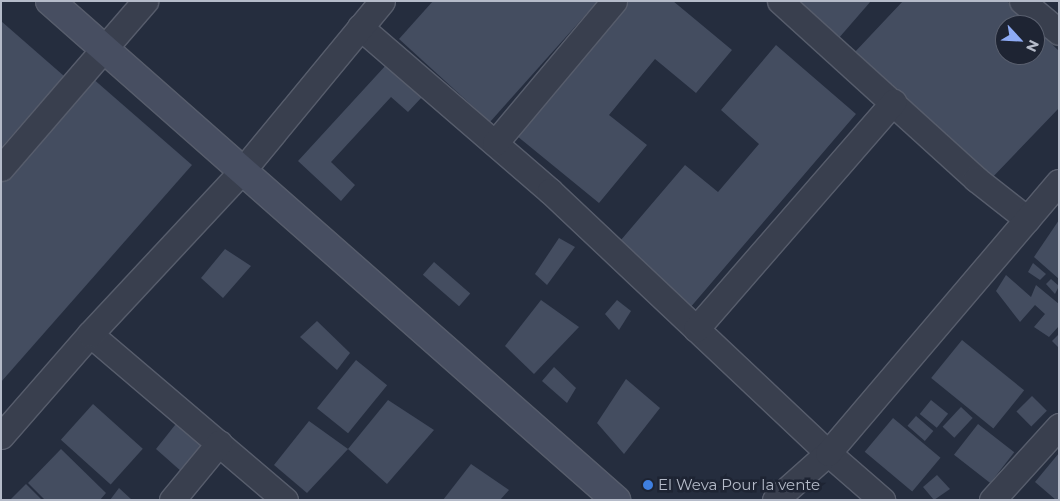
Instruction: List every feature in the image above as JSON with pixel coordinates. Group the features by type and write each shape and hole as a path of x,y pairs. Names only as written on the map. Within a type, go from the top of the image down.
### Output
{"main road":[{"path":"50,1 616,500"}],"street":[{"path":"1,168 105,50 145,1"},
{"path":"1,436 90,334 242,171 382,1"},
{"path":"495,143 614,1"},
{"path":"780,1 976,179 1027,220"},
{"path":"1022,1 1059,32"},
{"path":"360,27 495,143 828,453 882,500"},
{"path":"696,329 893,102"},
{"path":"775,500 828,453 1059,182"},
{"path":"90,334 285,500"},
{"path":"992,500 1059,426"},
{"path":"172,500 219,443"}],"building":[{"path":"433,1 598,1 490,122 399,39"},
{"path":"628,1 673,1 732,50 696,93 655,59 609,115 647,145 599,203 517,136"},
{"path":"794,1 871,1 838,39"},
{"path":"903,1 1007,1 1021,15 995,15 995,65 1045,65 1045,38 1059,51 1059,108 988,182 854,53"},
{"path":"1,21 64,76 1,148"},
{"path":"776,45 856,114 689,309 615,247 685,165 718,192 759,144 721,110"},
{"path":"387,64 422,97 408,112 391,97 331,162 355,185 341,201 298,161"},
{"path":"91,77 192,165 1,382 1,179"},
{"path":"1059,220 1059,279 1034,257"},
{"path":"559,238 575,247 547,285 535,274"},
{"path":"225,249 251,266 223,298 201,278"},
{"path":"434,262 470,293 459,306 423,275"},
{"path":"1033,263 1046,274 1040,280 1028,272"},
{"path":"1006,275 1031,297 1036,285 1059,304 1059,326 1049,337 1034,327 1045,314 1035,305 1020,322 996,291"},
{"path":"1051,279 1059,286 1055,294 1046,284"},
{"path":"541,300 579,327 534,374 505,346"},
{"path":"617,300 631,311 619,330 605,314"},
{"path":"317,321 350,353 337,370 300,337"},
{"path":"1059,334 1059,348 1052,341"},
{"path":"962,340 1024,390 993,428 931,378"},
{"path":"356,360 387,385 348,433 317,408"},
{"path":"554,367 576,388 567,403 542,381"},
{"path":"626,379 660,408 624,454 597,423"},
{"path":"1032,396 1047,411 1031,426 1016,412"},
{"path":"388,400 434,430 387,484 348,449"},
{"path":"931,400 948,414 937,428 920,414"},
{"path":"93,404 143,449 111,485 61,440"},
{"path":"961,407 973,418 954,438 943,427"},
{"path":"916,416 933,431 925,441 907,426"},
{"path":"893,418 940,458 912,492 865,452"},
{"path":"179,420 204,446 182,472 156,449"},
{"path":"309,421 348,449 307,493 274,465"},
{"path":"978,424 1014,452 990,483 954,455"},
{"path":"61,449 106,493 100,500 45,500 28,483"},
{"path":"1059,453 1059,500 1056,500 1035,482"},
{"path":"471,464 509,490 500,500 443,500"},
{"path":"937,475 950,489 934,500 923,487"},
{"path":"26,484 42,500 10,500"},
{"path":"119,488 132,500 110,500"}],"place":[{"name":"El Weva Pour la vente","path":"648,485"}]}
